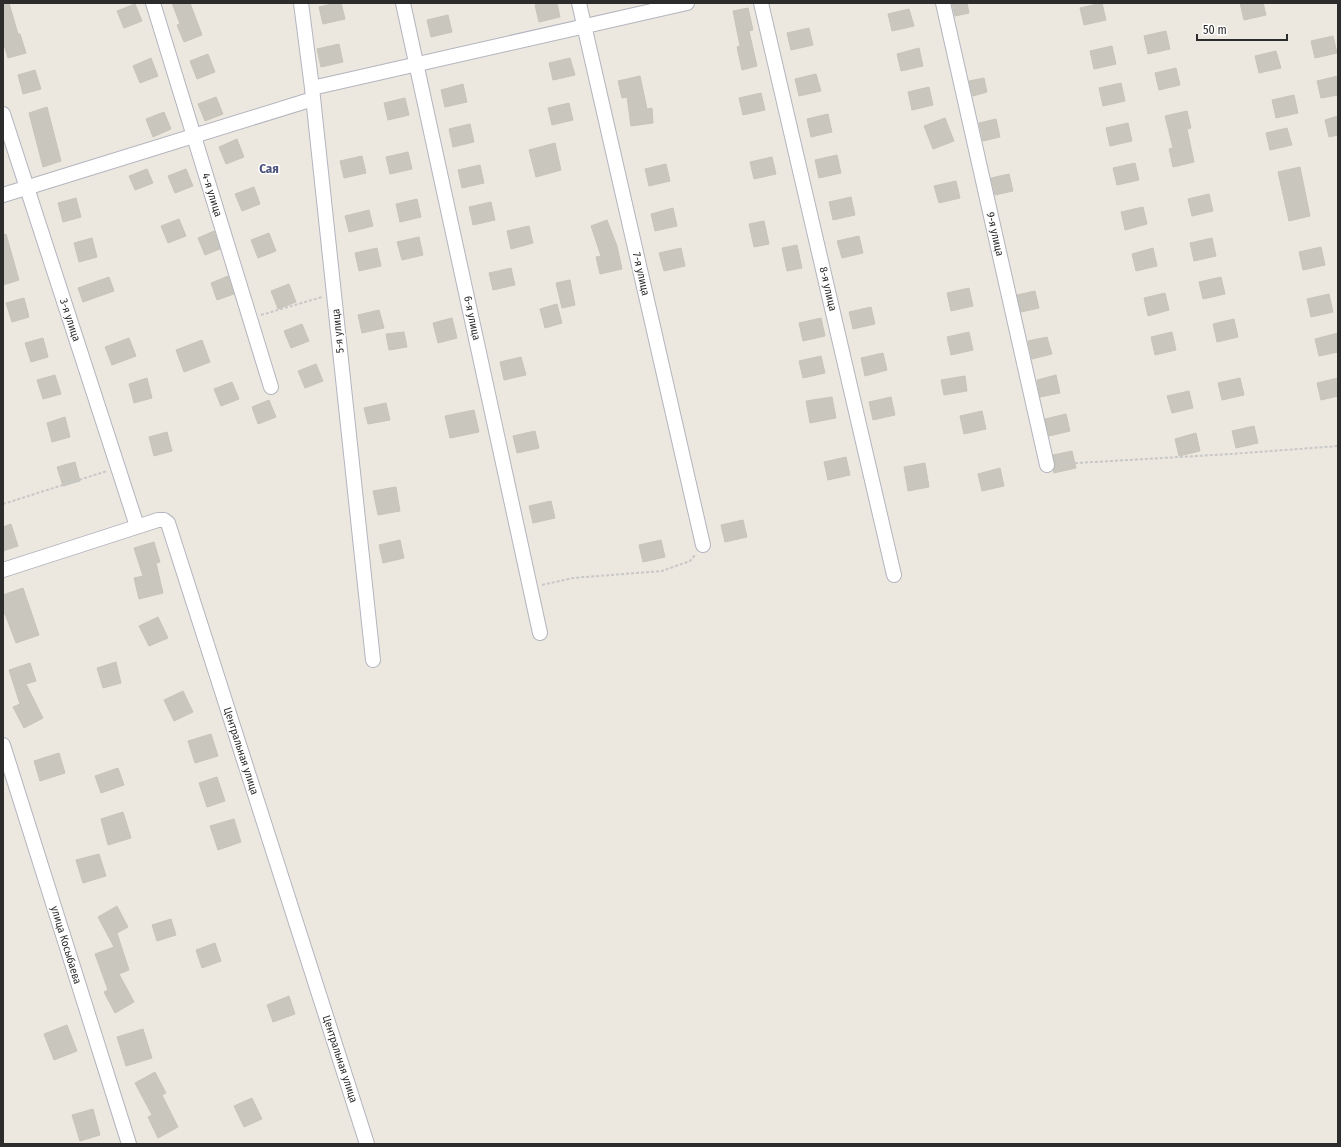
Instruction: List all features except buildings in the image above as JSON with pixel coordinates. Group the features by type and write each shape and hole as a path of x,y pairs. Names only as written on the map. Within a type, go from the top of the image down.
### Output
{"street":[{"name":"4-я улица","path":"153,3 271,387"},
{"name":"5-я улица","path":"302,3 373,660"},
{"name":"6-я улица","path":"403,3 540,633"},
{"name":"7-я улица","path":"579,3 703,545"},
{"path":"3,195 194,136 312,94 416,65 687,3"},
{"name":"8-я улица","path":"761,3 894,575"},
{"name":"9-я улица","path":"943,3 1047,465"},
{"name":"3-я улица","path":"3,114 137,526"},
{"name":"Центральная улица","path":"3,570 158,520 164,520 168,523 367,1144"},
{"name":"улица Косыбаева","path":"3,745 129,1144"}],"path":[{"path":"250,319 334,293"},
{"path":"1047,465 1338,446"},
{"path":"3,504 118,467"},
{"path":"531,588 573,578 662,571 690,561 703,545"}],"district":[{"name":"Сая","path":"269,168"}]}
